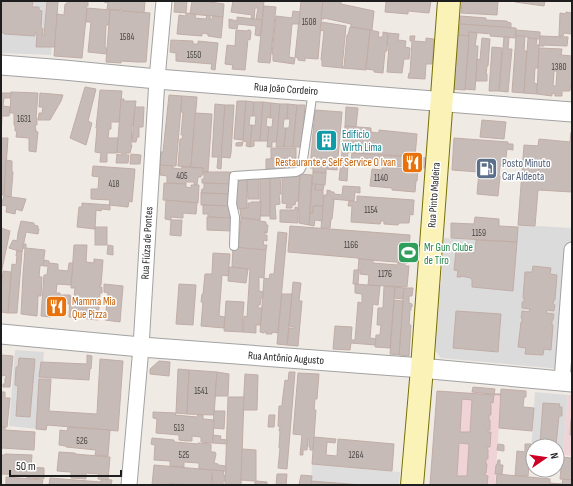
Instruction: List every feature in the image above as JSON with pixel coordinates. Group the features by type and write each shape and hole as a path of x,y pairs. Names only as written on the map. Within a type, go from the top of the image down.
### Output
{"main road":[{"name":"Rua Pinto Madeira","path":"412,485 449,1"}],"street":[{"name":"Rua Fiúza de Pontes","path":"129,485 141,347 157,79 164,1"},
{"name":"Rua João Cordeiro","path":"1,65 572,112"},
{"path":"567,382 572,250"},
{"name":"Rua Antônio Augusto","path":"1,334 141,347 422,368 567,382"}],"lane":[{"path":"234,246 235,217 232,204 234,176 296,172 300,170 302,166 313,91"}],"shaded area":[{"path":"1,1 56,1 51,55 1,53"},
{"path":"518,225 572,228 572,370 441,358 434,349 439,285 441,285 444,238 517,242"},
{"path":"15,350 44,352 37,429 9,426"},
{"path":"437,391 501,394 495,485 431,485"},
{"path":"535,392 568,395 564,438 532,438"},
{"path":"568,395 572,395 572,456 565,455 564,438"},
{"path":"312,464 400,472 399,485 311,485"}],"building":[{"path":"1,1 33,1 32,7 39,7 39,10 42,11 41,28 43,29 42,35 44,35 47,1 58,1 55,47 36,47 37,33 35,33 35,36 4,34 1,32"},
{"path":"67,1 88,1 88,6 86,6 82,58 54,56 57,14 64,15 65,4 67,4"},
{"path":"104,1 145,1 144,13 123,11 120,9 107,9 108,3"},
{"path":"175,1 187,1 186,13 174,12"},
{"path":"192,1 211,1 210,2 224,4 223,17 190,14"},
{"path":"233,1 264,1 262,20 256,19 258,8 255,8 254,19 251,18 252,15 231,12"},
{"path":"301,1 323,1 318,59 305,58 305,61 298,60 298,58 295,57"},
{"path":"323,1 341,1 341,4 374,11 372,30 351,27 351,24 324,18 321,19"},
{"path":"431,1 429,13 408,11 408,14 385,12 386,2"},
{"path":"462,1 498,1 497,15 461,13"},
{"path":"515,1 545,1 544,6"},
{"path":"264,6 276,7 270,63 258,62"},
{"path":"87,8 110,10 109,25 106,25 105,48 107,48 107,54 88,52 91,22 86,22"},
{"path":"110,10 150,13 146,62 106,62"},
{"path":"293,11 300,12 299,24 292,24 289,57 295,58 294,64 273,61 272,54 276,16 292,18"},
{"path":"566,12 572,13 572,34 564,33 563,36 559,36 560,13 566,14"},
{"path":"186,13 196,14 195,18 206,19 207,15 210,16 210,19 212,19 213,16 223,17 221,38 208,36 208,34 202,33 202,36 177,34 179,15 186,16"},
{"path":"460,16 486,18 486,20 507,21 511,23 511,28 460,24"},
{"path":"237,17 262,20 260,36 255,35 256,26 238,24 237,29 229,28 229,19 237,21"},
{"path":"321,22 346,26 342,68 322,66 321,60 324,31 320,30"},
{"path":"460,24 516,28 516,38 490,36 491,34 469,32 469,36 459,35"},
{"path":"350,27 370,30 366,70 342,68 344,67 347,35"},
{"path":"236,30 250,30 251,32 250,40 248,39 245,70 232,69 233,65 225,64 227,45 235,46"},
{"path":"370,30 379,32 378,37 383,37 383,32 388,33 387,51 385,51 383,73 366,69"},
{"path":"516,30 540,32 540,39 516,36"},
{"path":"469,32 477,33 475,46 478,46 475,90 465,89"},
{"path":"388,33 399,34 398,40 406,41 405,47 410,48 409,59 404,59 402,73 387,72 389,45 387,45"},
{"path":"457,35 469,36 465,90 453,89"},
{"path":"410,36 415,36 414,41 426,42 426,38 434,39 432,64 426,64 425,79 408,78 410,73 412,41 410,41"},
{"path":"516,36 525,36 524,51 527,51 524,93 512,92"},
{"path":"540,36 568,37 567,46 539,46"},
{"path":"504,37 509,37 508,49 512,49 508,92 499,91"},
{"path":"482,38 490,39 486,74 487,81 476,81 477,59 480,60"},
{"path":"528,38 537,39 536,45 539,45 538,68 535,68 534,83 537,84 537,94 524,93"},
{"path":"171,40 193,41 193,44 198,44 198,41 218,43 215,70 211,69 212,64 176,61 176,53 170,52"},
{"path":"492,47 502,48 499,91 489,91"},
{"path":"539,48 562,49 561,55 572,56 572,83 570,91 562,91 562,96 555,96 555,94 552,93 552,96 537,94","holes":["554,71 557,71 556,86 553,86"]},
{"path":"85,87 96,89 88,121 92,123 86,145 70,138"},
{"path":"100,90 122,91 119,122 111,122 111,129 109,129 108,138 118,138 117,153 107,153 107,162 100,162 101,153 95,152"},
{"path":"11,92 38,93 36,118 37,125 35,125 35,131 38,132 36,152 29,151 29,138 16,137 17,131 15,131 14,125 14,113 10,113"},
{"path":"1,93 11,93 10,98 4,98 3,106 10,107 9,116 2,116 1,137"},
{"path":"40,93 63,95 50,120 38,120 39,113 42,113 43,107 39,107"},
{"path":"169,95 182,96 176,166 160,165 161,152 163,152"},
{"path":"182,96 197,97 191,167 178,166 180,139 182,139 183,135 181,135 183,112 181,112"},
{"path":"121,99 124,99 124,101 136,101 132,126 132,145 130,153 126,153 126,155 129,155 128,163 116,163 117,154 122,155 122,153 117,152"},
{"path":"237,101 246,101 243,140 234,139"},
{"path":"246,101 254,102 253,116 250,116 249,125 252,125 250,147 246,146 247,142 243,141"},
{"path":"254,102 263,102 260,141 254,141 254,146 250,147 252,125 255,126 256,116 253,116"},
{"path":"263,102 271,103 270,118 267,117 266,126 269,127 268,141 260,141"},
{"path":"271,103 280,104 277,142 272,142 272,147 267,147 269,127 272,127 273,118 270,118"},
{"path":"215,104 225,105 221,169 217,168 218,157 212,157"},
{"path":"280,104 288,104 287,119 284,119 283,128 286,128 284,147 276,147"},
{"path":"288,104 297,105 293,147 284,147 286,128 289,128 290,119 287,119"},
{"path":"225,105 234,105 230,158 221,157"},
{"path":"297,105 305,105 302,147 293,147"},
{"path":"135,107 144,107 143,127 139,127 139,137 137,137 136,142 132,142"},
{"path":"346,107 358,108 356,127 345,126"},
{"name":"Edifício Wirth Lima","path":"315,110 342,112 337,170 326,169 326,173 313,172 313,168 310,168"},
{"path":"195,113 212,114 208,172 203,172 203,168 191,167"},
{"path":"482,120 506,122 504,139 480,137"},
{"path":"345,126 371,128 371,132 379,133 379,130 417,134 415,157 342,152"},
{"path":"571,132 572,192 538,190 535,226 518,225 524,145 538,146 539,139 570,142"},
{"path":"1,138 8,138 4,195 1,195"},
{"path":"454,138 508,142 508,144 513,144 513,150 507,149 505,166 500,166 498,196 477,194 479,172 452,170"},
{"path":"243,142 242,146 236,146 236,143"},
{"path":"271,148 296,148 296,158 271,159"},
{"path":"342,152 348,152 347,162 341,162"},
{"path":"352,153 426,158 425,168 378,165 379,162 371,162 371,164 359,163 359,161 351,160"},
{"path":"131,154 141,155 140,164 130,164"},
{"path":"296,158 295,168 266,169 266,159"},
{"path":"6,160 12,161 13,172 11,197 4,196"},
{"path":"341,162 348,163 347,181 339,180"},
{"path":"160,165 173,166 173,168 181,169 182,167 203,168 203,175 198,177 197,185 194,185 194,182 186,182 186,184 167,183 167,176 160,175"},
{"path":"93,166 135,169 132,202 129,201 128,207 109,205 110,200 91,199 91,189 98,189 99,177 92,176"},
{"path":"382,167 410,169 410,167 418,168 415,192 370,186 372,169 382,170"},
{"path":"204,172 231,172 231,184 202,183 202,179 204,179"},
{"path":"313,172 326,173 325,185 312,184"},
{"path":"260,174 270,174 270,216 260,216"},
{"path":"300,174 312,175 309,225 299,223 298,210"},
{"path":"270,175 280,175 281,194 279,194 280,204 275,205 276,219 270,219"},
{"path":"282,175 300,175 298,201 296,201 295,205 292,205 292,208 286,208 287,204 282,203"},
{"path":"236,176 247,176 247,208 236,209"},
{"path":"247,176 259,176 259,199 248,199"},
{"path":"164,183 186,184 186,187 191,188 191,185 199,185 198,203 163,200"},
{"path":"204,183 231,184 231,194 201,193 202,189 204,189"},
{"path":"312,184 316,184 315,190 323,190 324,198 323,206 313,206 313,213 310,213"},
{"path":"316,184 324,185 323,190 315,190"},
{"path":"343,186 360,187 360,193 355,192 354,201 332,199 334,200 330,228 321,228 324,195 327,195 327,190 334,192 334,194 342,195"},
{"path":"201,193 231,194 230,206 201,205"},
{"path":"4,196 26,199 22,211 16,209 15,214 6,212 7,206 1,205"},
{"path":"357,196 414,200 413,215 410,214 409,223 399,223 398,225 384,224 384,221 381,221 380,224 351,222 352,206 348,206 349,201 357,202"},
{"path":"166,200 197,203 196,214 183,213 183,218 171,217 171,220 165,219"},
{"path":"261,202 260,220 241,218 240,209 248,208 248,203"},
{"path":"82,203 110,205 110,210 96,210 95,229 77,227 79,207 82,207"},
{"path":"203,205 231,206 230,218 208,217 208,214 203,214"},
{"path":"313,206 323,206 322,221 315,220 314,226 309,225 310,213 313,213"},
{"path":"295,207 298,208 298,223 280,222 280,210 295,210"},
{"path":"207,217 233,218 232,231 207,230"},
{"path":"475,217 499,219 499,226 518,227 517,242 451,238 451,223 474,224"},
{"path":"241,218 266,222 266,225 268,225 267,233 265,233 265,231 264,235 267,235 267,241 264,240 263,245 267,245 266,250 238,248"},
{"path":"171,220 182,220 181,236 170,235"},
{"path":"21,221 34,223 34,225 38,226 39,229 38,234 26,232 22,252 9,248 13,240 17,241"},
{"path":"290,226 410,235 408,263 288,252"},
{"path":"95,227 107,227 107,245 95,245"},
{"path":"1,228 10,231 1,274"},
{"path":"278,232 287,233 278,333 272,332 272,334 266,334 266,332 260,332 264,278 269,279 270,274 274,274"},
{"path":"476,240 517,242 513,291 472,287 471,278 461,276 457,277 458,271 454,270 456,251 475,253"},
{"path":"23,244 26,244 26,248 45,250 43,265 40,266 39,277 42,277 41,296 38,296 37,316 21,314 25,249 23,248"},
{"path":"74,245 87,245 86,262 94,263 94,259 103,260 101,285 99,287 102,287 102,293 100,293 98,320 69,317 70,296 74,297 75,288 71,288"},
{"path":"108,245 113,246 113,255 107,254"},
{"path":"233,247 266,250 264,278 259,277 259,291 263,292 263,298 261,298 260,305 258,305 258,308 262,308 260,325 256,325 256,333 243,332 244,316 247,317 250,269 232,267"},
{"path":"17,250 22,252 17,313 8,313 12,264 16,265"},
{"path":"213,253 230,254 228,276 222,275 219,316 225,317 224,328 201,326 203,302 201,302 205,274 212,274"},
{"path":"359,259 373,260 373,263 397,265 398,263 405,263 405,266 409,266 407,287 368,285 369,275 360,274 360,270 358,284 353,284 354,270 358,270"},
{"path":"44,260 49,261 49,263 58,264 58,270 68,271 69,263 73,263 71,285 57,284 56,293 60,293 60,295 70,295 70,304 59,303 58,315 51,314 51,317 41,316 44,275 47,275 48,266 43,266"},
{"path":"533,266 551,268 550,274 557,275 555,300 553,304 555,305 554,311 547,310 546,313 554,314 552,321 551,350 544,349 543,355 525,354 526,348 518,347 522,322 522,311 529,312 530,309 522,308 522,302 524,302 525,272 532,272"},
{"path":"229,267 248,269 246,283 228,281"},
{"path":"3,271 11,272 8,313 1,312"},
{"path":"293,282 301,283 299,301 302,301 298,346 287,345 289,328 295,328 289,326"},
{"path":"104,284 123,286 120,322 105,320 108,293 104,292"},
{"path":"179,284 196,285 193,325 176,324"},
{"path":"355,284 380,286 378,305 373,304 370,338 376,339 375,345 351,343 350,350 333,349 335,326 352,327 351,340 355,340 358,302 362,303 362,294 355,293"},
{"path":"384,286 395,287 390,348 375,347 376,335 380,335 381,325 377,325 378,308 383,308"},
{"path":"395,287 404,288 403,299 394,298"},
{"path":"404,288 413,288 412,296 409,296 409,303 412,304 412,307 411,306 410,310 409,325 411,325 409,356 399,355"},
{"path":"282,294 292,294 287,345 277,344"},
{"path":"394,300 403,301 399,355 390,354"},
{"path":"226,301 244,302 243,332 224,331"},
{"path":"456,311 501,314 498,352 453,348"},
{"path":"1,355 13,356 10,387 3,387 6,376 2,375 1,383"},
{"path":"87,355 92,356 89,380 39,377 41,362 87,364"},
{"path":"19,358 35,359 30,417 16,416 18,386 15,385 16,367 18,367"},
{"path":"100,359 123,361 118,431 47,425 46,430 36,429 39,379 51,379 49,411 97,414"},
{"path":"159,361 170,362 169,376 150,374 150,369"},
{"path":"178,369 189,370 187,414 176,413"},
{"path":"189,370 217,372 214,415 187,414"},
{"path":"217,372 229,374 228,396 215,396"},
{"path":"289,372 295,372 287,469 278,468 280,427 278,426 279,406 282,406 285,380 288,381"},
{"path":"298,373 319,374 317,399 315,399 314,410 316,410 313,450 310,450 308,439 307,450 303,450 303,455 300,455 302,435 293,434"},
{"path":"245,374 258,375 257,410 243,410"},
{"path":"473,387 495,389 494,394 501,395 472,392"},
{"path":"501,389 526,391 523,407 534,408 532,431 499,428"},
{"path":"437,391 494,395 493,403 490,403 491,415 489,415 490,430 488,430 488,432 491,432 490,447 487,447 488,459 486,459 487,464 485,475 488,476 487,485 430,485","holes":["462,399 472,400 470,432 460,432","459,443 469,444 467,476 457,476"]},
{"path":"1,392 5,392 5,398 10,398 7,427 1,427"},
{"path":"228,397 244,397 241,485 225,485"},
{"path":"543,403 560,404 559,407 562,407 562,416 559,416 557,438 540,438"},
{"path":"214,411 225,411 224,429 213,428"},
{"path":"153,412 176,413 175,415 197,417 198,414 203,415 203,419 214,420 213,443 201,442 201,437 192,436 192,441 186,441 179,440 179,435 156,433 157,419 153,418"},
{"path":"269,415 275,415 274,427 268,427"},
{"path":"571,419 572,435 570,435"},
{"path":"1,427 5,427 5,430 35,432 34,450 2,448 1,451"},
{"path":"68,427 110,430 108,456 95,455 96,450 59,445 60,430 67,431"},
{"path":"213,435 221,436 220,439 227,440 227,444 213,443"},
{"path":"314,437 336,439 335,443 327,442 326,455 337,456 338,439 394,444 392,471 312,464"},
{"path":"152,438 174,440 174,442 211,444 211,452 215,452 216,454 214,463 226,466 226,471 199,469 199,463 184,462 184,467 170,466 170,461 154,460 155,445 151,444"},
{"path":"498,444 504,445 504,451 497,450"},
{"path":"242,449 256,450 256,481 267,482 267,485 255,485 255,481 241,480"},
{"path":"517,451 525,452 525,476 515,476"},
{"path":"59,452 110,457 108,480 98,479 99,474 86,473 86,479 71,478 71,472 57,471"},
{"path":"1,455 32,455 31,467 44,468 44,479 27,478 27,475 1,474"},
{"path":"565,457 572,458 572,480 560,479 565,478"},
{"path":"498,460 500,460 500,465 503,465 502,474 495,474"},
{"path":"154,465 212,470 211,485 166,483 166,485 152,485"},
{"path":"213,470 224,471 224,485 212,485"},
{"path":"277,474 287,474 286,485 276,485"},
{"path":"497,474 525,477 525,478 550,479 550,483 562,484 563,479 572,480 572,485 496,485"},
{"path":"301,475 312,476 311,485 299,485"},
{"path":"6,477 43,480 42,485 6,485"},
{"path":"50,478 101,482 101,479 112,480 111,485 49,485"},
{"path":"311,481 362,485 311,485"}],"place":[{"name":"Edifício Wirth Lima","path":"326,140"},
{"name":"Restaurante e Self Service O Ivan","path":"412,162"},
{"name":"Posto Minuto Car Aldeota","path":"487,169"},
{"name":"Mr Gun Clube de Tiro","path":"409,253"},
{"name":"Mamma Mia Que Pizza","path":"56,307"}]}
